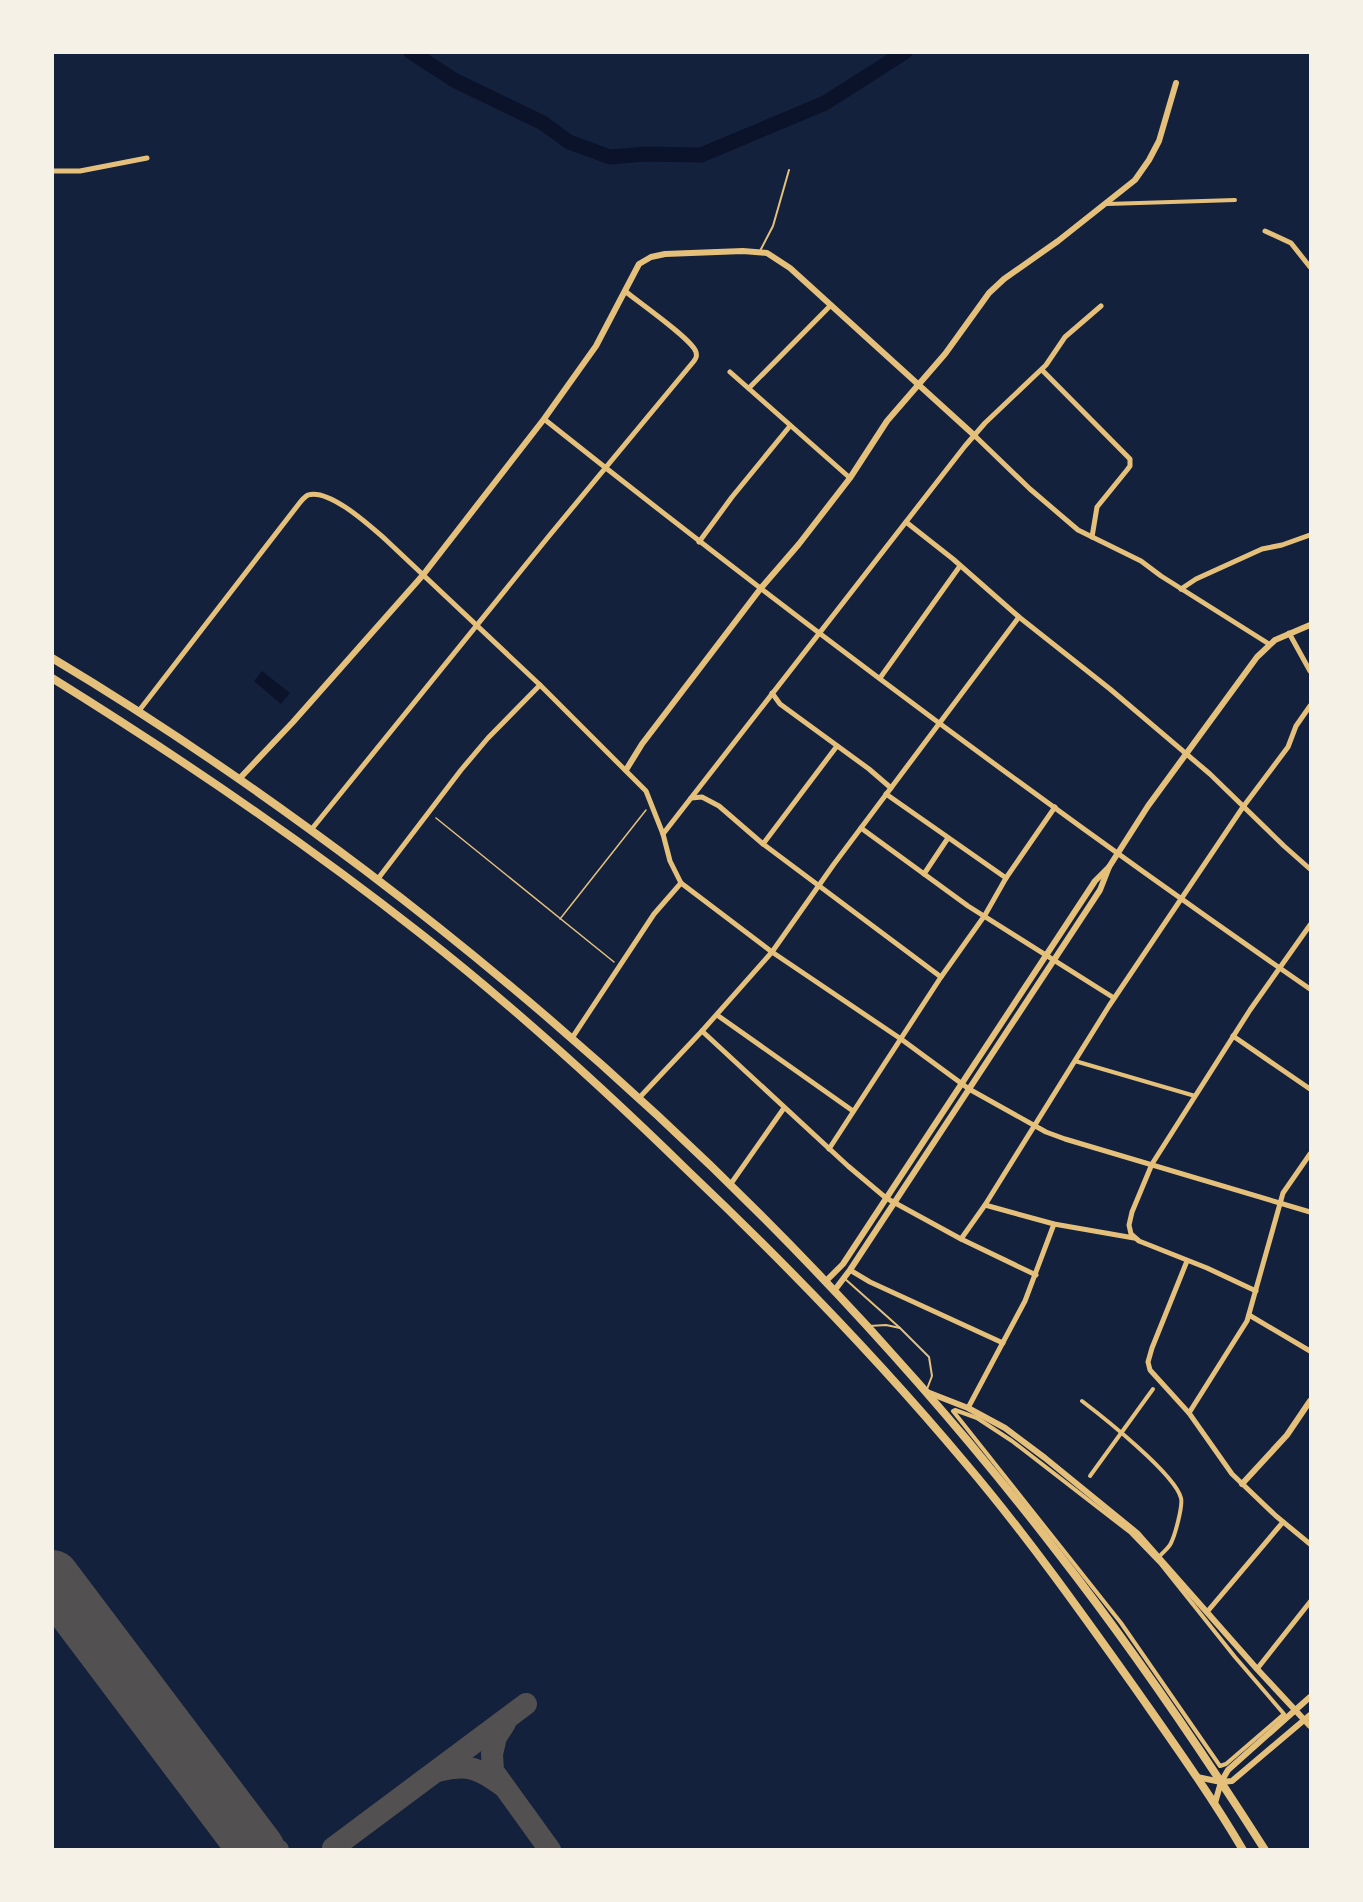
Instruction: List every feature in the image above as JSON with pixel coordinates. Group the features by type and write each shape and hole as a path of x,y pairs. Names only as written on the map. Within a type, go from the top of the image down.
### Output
{"main road":[{"path":"52,658 240,778 469,951 639,1098 730,1185 834,1291 926,1392 1064,1561 1125,1642 1265,1850"},
{"path":"52,678 230,792 421,934 534,1028 619,1104 709,1190 892,1379 968,1465 1087,1619 1215,1803 1244,1850"}],"street":[{"path":"626,770 642,744 761,588 799,544 850,478 887,421 945,354 989,293 1004,279 1128,187 1149,160 1159,141 1176,82"},
{"path":"52,171 80,171 147,158"},
{"path":"1106,204 1235,200"},
{"path":"1264,231 1291,243 1311,267"},
{"path":"240,778 423,575 544,419 596,346 639,264 665,254 760,251 783,262 919,384 1030,489 1078,530 1141,561 1269,644"},
{"path":"311,830 696,356 696,352 684,338 624,291"},
{"path":"749,388 831,304"},
{"path":"663,834 985,423 1042,370 1065,337 1101,306"},
{"path":"1042,370 1130,459 1130,466 1097,507 1092,537"},
{"path":"730,372 850,478"},
{"path":"544,419 699,542 880,678 1119,854 1311,989"},
{"path":"699,542 732,497 790,426"},
{"path":"138,712 298,505 308,495 323,496 345,508 373,529 540,685 626,770 646,791 663,834 670,861 681,883 772,952 901,1039 969,1089 1035,1125 1065,1139 1311,1212"},
{"path":"906,522 1210,774 1311,869"},
{"path":"1181,589 1196,579 1262,549 1311,535"},
{"path":"880,678 960,566"},
{"path":"639,1098 772,952 818,886 1018,617"},
{"path":"825,1282 843,1264 1095,880 1119,854 1148,806 1234,686 1269,644 1311,625"},
{"path":"1289,633 1311,671"},
{"path":"377,880 461,770 488,738 540,685"},
{"path":"772,693 780,704 891,788"},
{"path":"961,1239 986,1205 1114,998 1243,807 1288,747 1296,726 1311,706"},
{"path":"763,844 837,746"},
{"path":"886,794 1006,878"},
{"path":"691,798 702,797 719,806 763,844 941,977"},
{"path":"829,1149 1054,807"},
{"path":"861,828 968,906 1114,998"},
{"path":"924,874 948,838"},
{"path":"834,1291 1100,890 1109,867"},
{"path":"572,1038 654,914 681,883"},
{"path":"1134,1238 1129,1229 1132,1212 1152,1164 1233,1036 1311,925"},
{"path":"717,1015 853,1112"},
{"path":"702,1031 829,1149 886,1198 961,1239 1036,1275"},
{"path":"1233,1036 1311,1089"},
{"path":"1075,1061 1195,1096"},
{"path":"730,1185 784,1108"},
{"path":"1189,1413 1249,1315 1280,1202 1311,1154"},
{"path":"986,1205 1054,1224 1134,1238 1256,1291"},
{"path":"968,1408 1025,1301 1054,1224"},
{"path":"1187,1261 1152,1348 1148,1362 1150,1370 1189,1413 1221,1460 1242,1484 1311,1544"},
{"path":"850,1270 870,1282 1003,1343"},
{"path":"1249,1315 1311,1352"},
{"path":"1090,1476 1153,1389"},
{"path":"926,1392 968,1408 1005,1428 1137,1533 1257,1669 1311,1726"},
{"path":"1082,1401 1122,1432 1176,1488 1181,1498 1173,1538 1159,1557"},
{"path":"1242,1484 1287,1435 1311,1401"},
{"path":"953,1411 972,1416 1012,1441 1131,1533 1160,1563 1235,1657 1284,1714 1226,1764 1220,1766 1121,1623 953,1411"},
{"path":"1207,1612 1283,1522"},
{"path":"1257,1669 1311,1602"},
{"path":"1215,1803 1221,1782 1233,1764 1311,1697"},
{"path":"1197,1777 1221,1782 1236,1779 1311,1715"}],"lane":[{"path":"760,251 773,226 789,170"},
{"path":"844,1278 904,1331 931,1361 932,1376 926,1392"},
{"path":"866,1327 893,1326 904,1331"}],"path":[{"path":"560,919 646,809"},
{"path":"436,818 619,966"}],"water":[{"path":"262,671 290,693 281,704 254,681"}],"waterway":[{"path":"411,52 454,80 543,123 569,142 610,157 645,154 701,155 825,103 905,52"}],"taxiway":[{"path":"333,1848 526,1704"},
{"path":"505,1723 496,1737 492,1754 493,1771 550,1850"},
{"path":"438,1771 465,1767 480,1771 503,1786"},
{"path":"235,1821 278,1850"}],"runway":[{"path":"52,1578 257,1850"}]}
